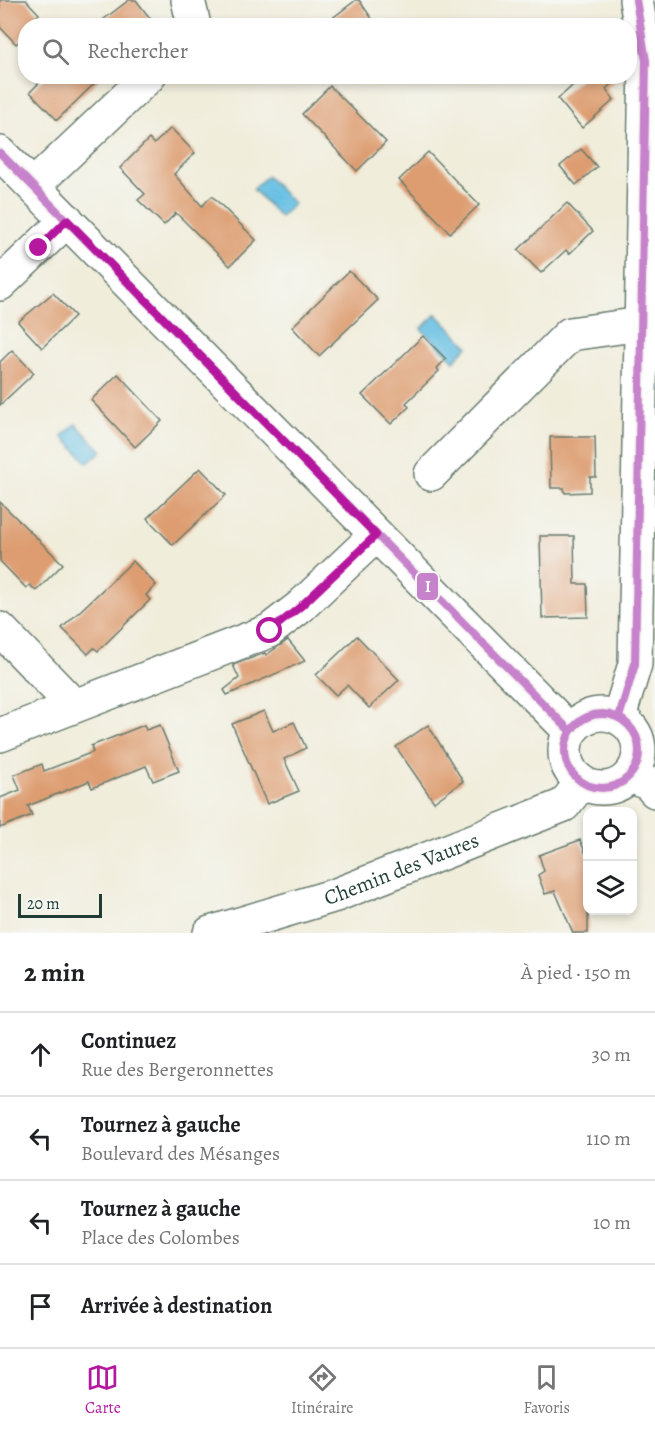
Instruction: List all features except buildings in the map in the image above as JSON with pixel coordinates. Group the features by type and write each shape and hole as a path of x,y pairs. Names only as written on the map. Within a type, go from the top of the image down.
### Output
{"street":[{"path":"188,0 191,18"},
{"path":"619,717 635,664 646,61 636,0"},
{"path":"33,186 141,84"},
{"path":"0,153 570,731"},
{"path":"0,284 67,220"},
{"path":"431,474 570,333 640,324"},
{"path":"0,735 270,631 300,607 376,535"},
{"path":"0,629 74,706"},
{"path":"597,713 619,717 628,724 638,744 643,783 622,782 602,788 582,782 573,774 564,753 570,731 586,716 597,713"},
{"name":"Chemin des Vaures","path":"210,933 336,895 564,805 582,782"}],"water":[{"path":"267,176 294,204 280,217 253,189"},
{"path":"436,314 468,346 454,361 421,329"},
{"path":"76,424 102,451 88,463 62,436"}],"transit line":[{"name":"I","path":"619,717 635,664 646,61 636,0"},
{"name":"I","path":"0,153 570,731"},
{"name":"I","path":"602,714 623,720 633,730 639,751 633,772 623,782 602,788 581,782 571,772 565,751 571,730 581,720 602,714"}],"route":[{"path":"39,248 67,220 376,535 300,607 270,631"}]}
